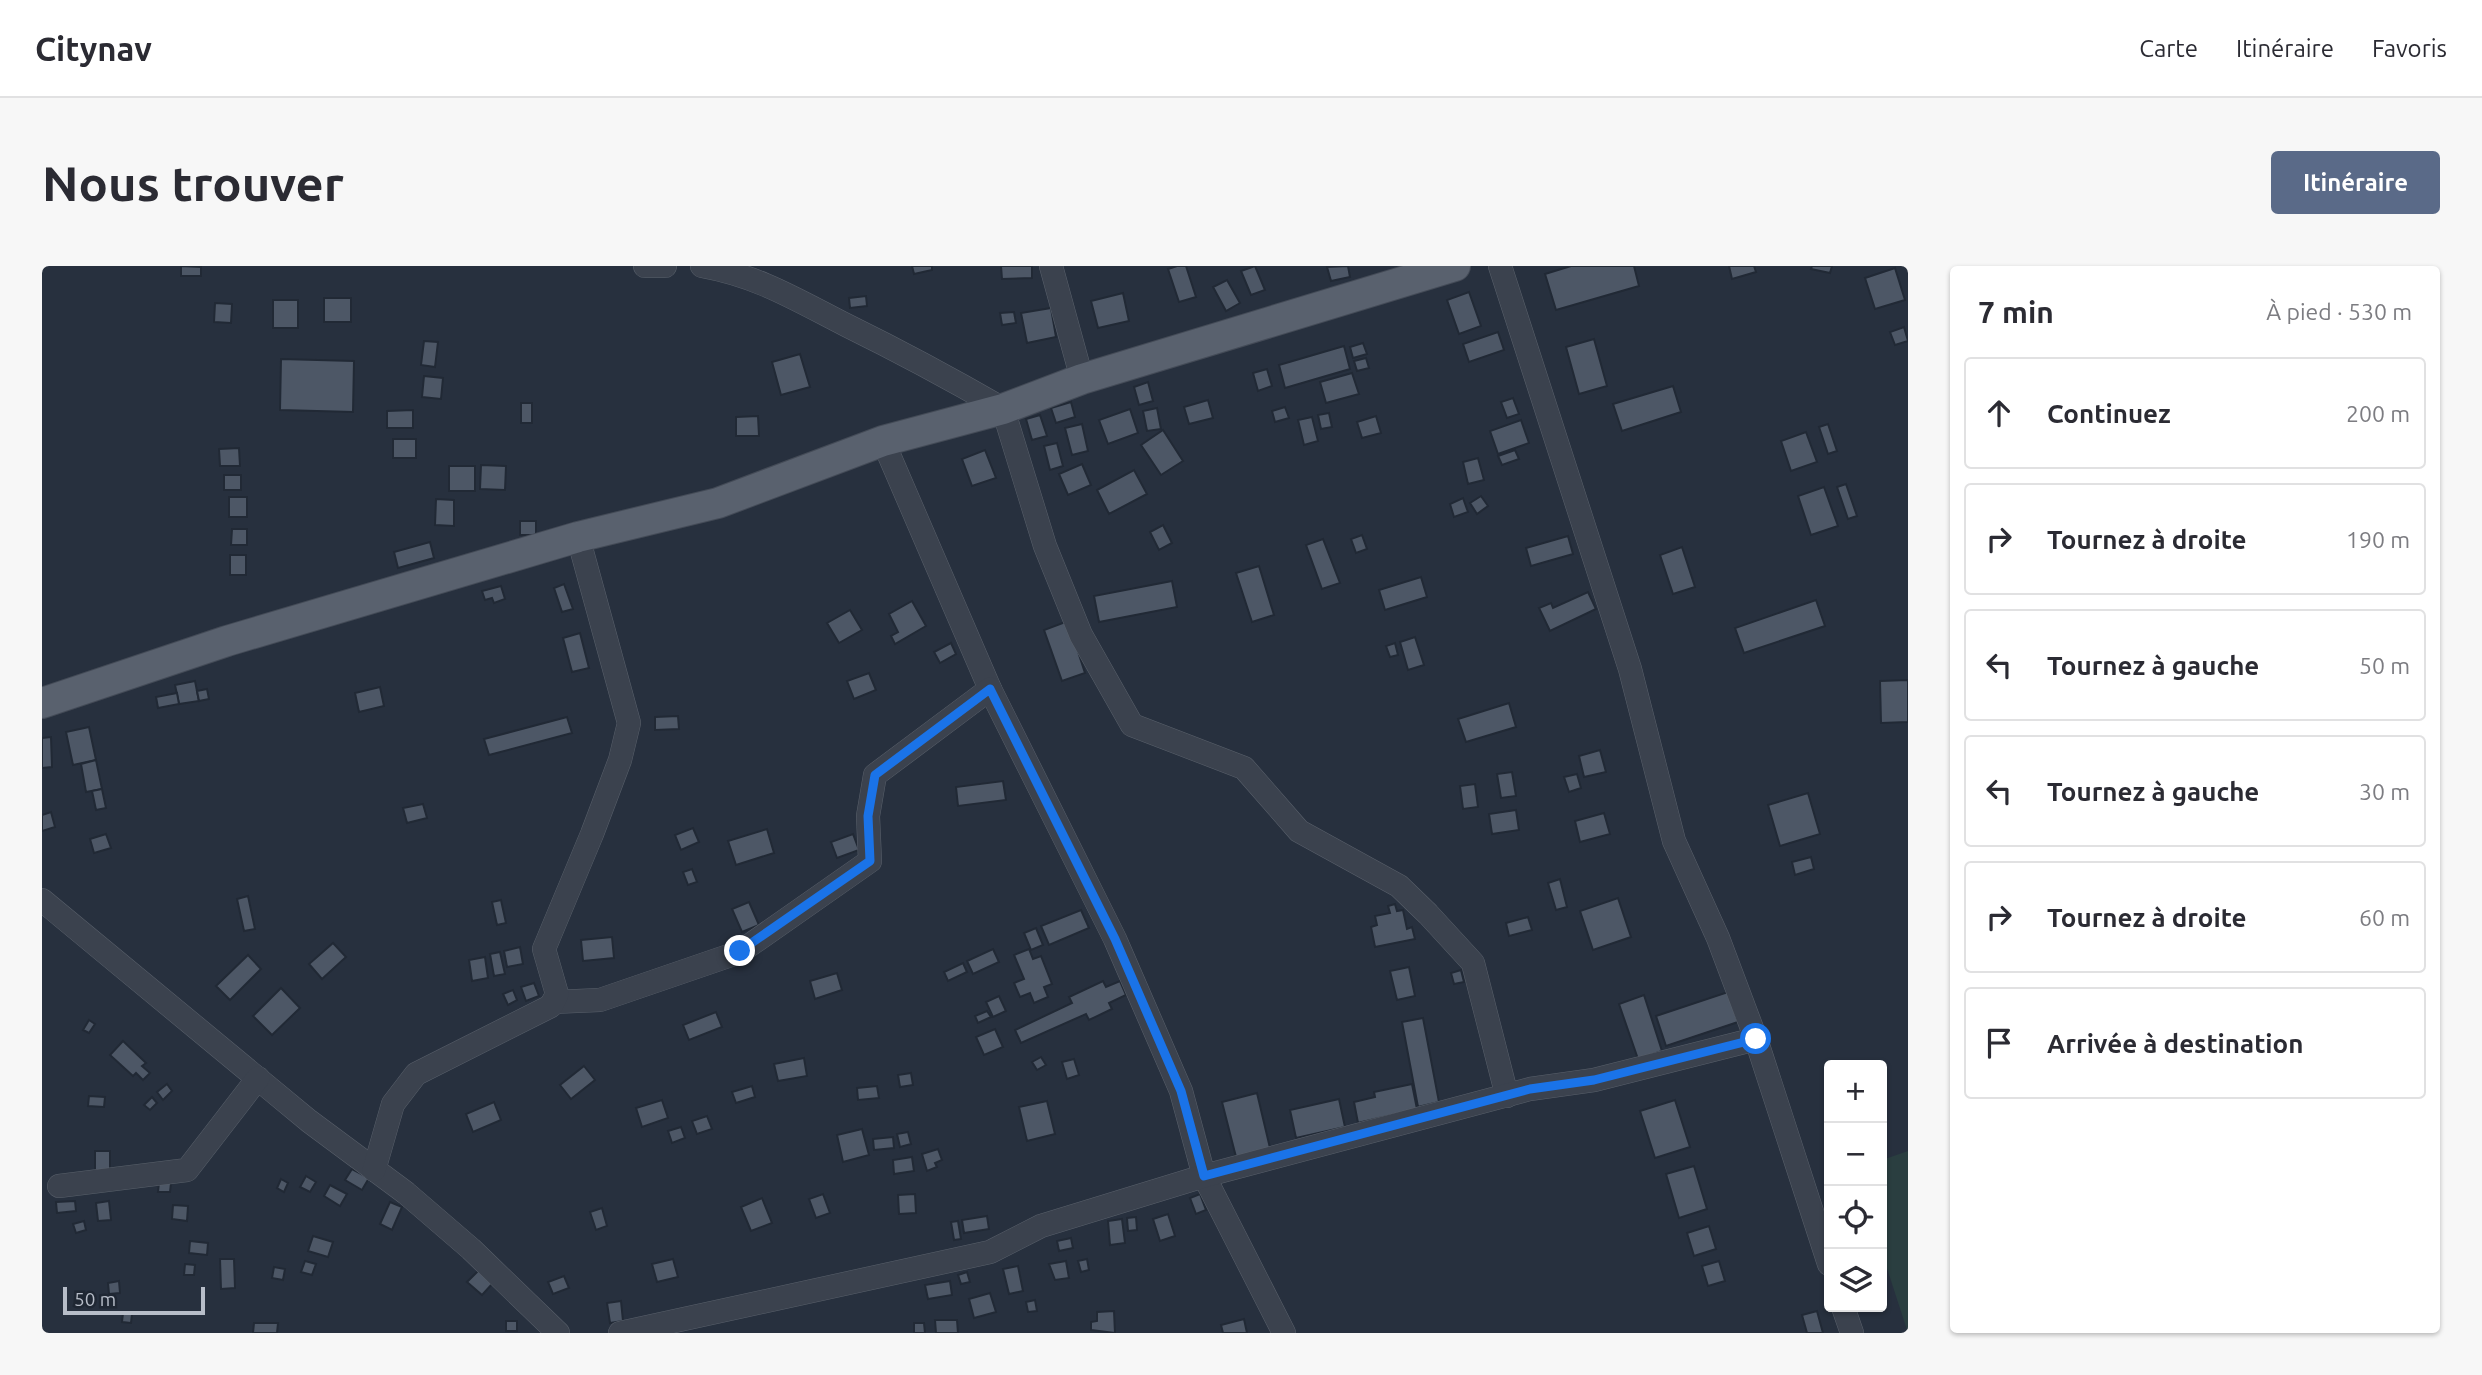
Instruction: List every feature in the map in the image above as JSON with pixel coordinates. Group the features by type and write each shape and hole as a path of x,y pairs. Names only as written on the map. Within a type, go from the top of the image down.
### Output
{"main road":[{"path":"42,702 227,641 578,537 718,503 883,441 1003,409 1082,379 1455,266"}],"street":[{"path":"645,266 665,266"},
{"path":"702,266 738,273 778,288 923,363 1003,409 1045,545 1081,635 1132,725 1244,768 1299,831 1399,886 1428,914 1473,963 1507,1096"},
{"path":"1051,266 1082,379"},
{"path":"1500,266 1630,669 1674,841 1718,938 1756,1039 1824,1249"},
{"path":"883,441 990,689 1115,939 1181,1091 1204,1176 1284,1333"},
{"path":"374,1170 393,1104 416,1074 551,1006 557,994 544,949 593,834 620,760 629,723 578,537"},
{"path":"553,1002 600,1000 740,951 870,861 868,816 875,775 990,689"},
{"path":"42,900 471,1249 558,1333"},
{"path":"620,1333 990,1252 1041,1226 1204,1176 1507,1096 1594,1080 1756,1039"},
{"path":"59,1186 187,1170 258,1078"},
{"path":"1845,1312 1852,1333"}],"green space":[{"path":"1908,1151 1908,1333 1887,1268 1887,1158"}],"building":[{"path":"181,266 201,267 201,276 181,276"},
{"path":"912,266 932,266 932,270 914,274"},
{"path":"1001,266 1032,266 1032,278 1002,279"},
{"path":"1186,266 1196,297 1179,302 1168,269"},
{"path":"1255,266 1265,290 1251,295 1241,271"},
{"path":"1348,266 1350,277 1331,281 1327,267"},
{"path":"1571,266 1634,266 1639,286 1556,310 1545,274"},
{"path":"1729,266 1754,266 1756,272 1732,279"},
{"path":"1812,266 1832,266 1830,273 1811,269"},
{"path":"1895,268 1905,300 1875,309 1865,278"},
{"path":"1227,280 1240,303 1226,311 1213,287"},
{"path":"1469,292 1481,326 1459,334 1447,300"},
{"path":"1123,293 1129,321 1098,328 1091,301"},
{"path":"866,296 867,306 850,308 849,298"},
{"path":"324,298 351,298 351,322 324,322"},
{"path":"273,300 298,300 298,328 273,328"},
{"path":"215,303 232,304 231,323 214,322"},
{"path":"1051,308 1056,337 1027,343 1021,313"},
{"path":"1014,312 1016,323 1002,325 1000,313"},
{"path":"1904,327 1908,341 1895,345 1890,332"},
{"path":"1498,332 1504,350 1469,362 1463,344"},
{"path":"1594,339 1607,386 1579,394 1566,347"},
{"path":"424,341 438,342 435,367 421,365"},
{"path":"1363,343 1367,354 1353,358 1350,347"},
{"path":"1344,346 1350,369 1285,388 1279,365"},
{"path":"800,354 810,387 781,395 772,362"},
{"path":"1366,358 1369,368 1357,371 1354,361"},
{"path":"281,359 354,361 353,412 280,410"},
{"path":"1267,369 1272,386 1258,391 1253,373"},
{"path":"1352,373 1359,394 1326,403 1320,382"},
{"path":"424,376 443,378 441,399 422,397"},
{"path":"1148,382 1153,401 1139,405 1134,387"},
{"path":"1673,386 1681,412 1622,431 1613,404"},
{"path":"1513,398 1519,414 1507,418 1501,402"},
{"path":"1208,400 1213,418 1189,424 1184,407"},
{"path":"1071,402 1075,417 1056,423 1051,408"},
{"path":"521,403 532,403 532,423 521,423"},
{"path":"1285,407 1289,418 1275,422 1272,411"},
{"path":"1157,408 1161,429 1147,431 1143,411"},
{"path":"1130,409 1138,433 1108,444 1099,420"},
{"path":"413,410 413,428 387,428 387,411"},
{"path":"1329,413 1332,427 1321,429 1318,415"},
{"path":"1040,415 1047,436 1032,440 1026,419"},
{"path":"758,416 759,436 736,436 736,417"},
{"path":"1376,416 1381,433 1362,438 1357,422"},
{"path":"1312,417 1318,441 1304,445 1298,420"},
{"path":"1521,420 1529,443 1498,454 1490,431"},
{"path":"1082,424 1088,451 1072,455 1065,428"},
{"path":"1828,424 1837,451 1828,454 1819,427"},
{"path":"1163,430 1183,461 1161,475 1141,445"},
{"path":"1806,432 1817,462 1791,471 1781,441"},
{"path":"393,439 416,439 416,458 393,458"},
{"path":"1057,443 1063,466 1050,470 1044,446"},
{"path":"239,448 240,466 220,466 219,449"},
{"path":"985,450 996,478 972,486 962,459"},
{"path":"1515,450 1519,459 1502,465 1498,456"},
{"path":"1478,458 1484,480 1468,484 1463,462"},
{"path":"1082,464 1091,485 1068,495 1059,474"},
{"path":"481,465 506,466 505,490 480,489"},
{"path":"449,466 475,466 475,491 449,491"},
{"path":"1134,470 1147,494 1109,514 1097,490"},
{"path":"224,475 241,475 241,490 224,490"},
{"path":"1846,484 1857,516 1848,519 1837,487"},
{"path":"1824,487 1838,526 1811,535 1798,496"},
{"path":"1481,496 1488,506 1477,514 1470,503"},
{"path":"229,497 247,497 247,517 229,517"},
{"path":"1463,498 1468,512 1454,517 1450,504"},
{"path":"436,499 454,500 454,526 435,525"},
{"path":"520,521 536,521 536,535 520,535"},
{"path":"1163,525 1172,543 1159,550 1150,532"},
{"path":"232,529 247,529 247,545 231,545"},
{"path":"1362,535 1367,549 1356,553 1351,539"},
{"path":"1568,536 1573,554 1531,566 1526,548"},
{"path":"1323,539 1340,583 1322,589 1306,545"},
{"path":"430,542 434,558 398,568 394,552"},
{"path":"1682,547 1695,587 1673,594 1660,555"},
{"path":"230,555 246,555 246,575 230,575"},
{"path":"1259,566 1274,615 1252,622 1236,573"},
{"path":"1421,577 1427,597 1385,610 1379,590"},
{"path":"1172,581 1177,607 1099,622 1094,596"},
{"path":"564,584 573,609 562,612 554,588"},
{"path":"501,586 505,599 494,603 492,598 485,600 482,591"},
{"path":"1588,592 1596,609 1550,631 1539,608 1551,603 1553,608"},
{"path":"1816,600 1825,626 1744,653 1735,628"},
{"path":"912,601 926,626 895,644 891,636 898,632 889,614"},
{"path":"850,610 862,630 839,643 827,623"},
{"path":"1068,621 1085,673 1062,681 1044,630"},
{"path":"580,633 589,668 572,672 563,638"},
{"path":"1415,637 1424,665 1408,670 1400,642"},
{"path":"951,643 956,654 940,663 934,652"},
{"path":"1395,643 1398,655 1390,657 1386,646"},
{"path":"869,673 876,690 854,699 847,681"},
{"path":"1908,680 1908,722 1881,723 1880,681"},
{"path":"195,681 199,701 179,704 175,685"},
{"path":"380,687 384,706 359,712 355,693"},
{"path":"207,689 209,699 199,701 197,691"},
{"path":"177,693 179,704 158,708 156,697"},
{"path":"1509,703 1516,727 1466,742 1458,719"},
{"path":"678,716 679,729 655,730 655,717"},
{"path":"567,717 572,733 489,755 484,739"},
{"path":"89,727 96,760 73,765 66,732"},
{"path":"51,737 52,767 42,768 42,738"},
{"path":"1600,750 1606,772 1584,777 1579,756"},
{"path":"96,760 102,789 86,792 81,764"},
{"path":"1512,772 1516,796 1501,798 1497,774"},
{"path":"1577,774 1581,788 1569,792 1564,777"},
{"path":"1003,781 1006,800 958,806 956,787"},
{"path":"1475,784 1478,807 1463,809 1460,786"},
{"path":"102,789 106,808 96,810 92,791"},
{"path":"1808,793 1820,834 1780,846 1768,805"},
{"path":"423,804 427,818 407,823 403,808"},
{"path":"1516,810 1519,830 1492,834 1489,814"},
{"path":"51,812 55,827 42,831 42,815"},
{"path":"1604,813 1610,834 1580,842 1575,821"},
{"path":"693,828 699,842 681,850 675,835"},
{"path":"767,829 774,853 736,865 728,841"},
{"path":"106,834 111,848 94,853 90,839"},
{"path":"853,834 859,850 837,858 831,842"},
{"path":"1811,857 1814,869 1795,875 1792,862"},
{"path":"692,869 697,882 688,885 683,872"},
{"path":"1560,879 1567,907 1556,910 1548,883"},
{"path":"248,896 255,929 244,931 237,899"},
{"path":"1618,898 1631,937 1593,950 1580,911"},
{"path":"501,900 506,923 497,925 492,902"},
{"path":"749,902 759,925 742,932 732,909"},
{"path":"1395,904 1397,911 1403,910 1407,929 1412,927 1415,939 1375,947 1371,927 1377,925 1375,916 1390,913 1388,906"},
{"path":"1081,910 1089,928 1049,945 1041,926"},
{"path":"1528,917 1532,930 1509,936 1506,923"},
{"path":"1036,928 1043,945 1031,950 1024,933"},
{"path":"612,937 614,958 583,961 581,940"},
{"path":"333,943 346,957 322,979 309,964"},
{"path":"520,947 523,964 507,967 504,951"},
{"path":"993,949 999,962 973,974 967,961"},
{"path":"1029,949 1033,959 1041,956 1052,984 1044,987 1048,997 1034,1003 1030,993 1020,997 1014,983 1024,979 1014,955"},
{"path":"500,952 505,974 494,976 490,954"},
{"path":"248,955 261,969 230,1000 216,986"},
{"path":"485,957 488,978 472,981 469,960"},
{"path":"963,963 967,972 948,981 944,972"},
{"path":"1409,967 1415,996 1397,1000 1390,971"},
{"path":"1461,970 1464,982 1454,984 1451,973"},
{"path":"837,973 842,990 815,999 810,981"},
{"path":"1103,981 1106,987 1120,981 1126,995 1109,1003 1112,1009 1089,1020 1086,1014 1021,1043 1015,1030 1072,1003 1069,997"},
{"path":"534,983 539,996 526,1001 521,987"},
{"path":"281,988 300,1008 272,1035 253,1016"},
{"path":"513,990 517,1000 508,1005 503,994"},
{"path":"1728,992 1738,1022 1666,1046 1656,1016"},
{"path":"1644,995 1662,1051 1638,1059 1619,1004"},
{"path":"999,996 1006,1011 993,1017 986,1002"},
{"path":"987,1011 991,1017 978,1023 975,1016"},
{"path":"716,1012 722,1027 689,1040 683,1025"},
{"path":"1423,1018 1439,1102 1418,1107 1402,1022"},
{"path":"89,1020 95,1024 89,1033 83,1030"},
{"path":"995,1029 1003,1047 984,1055 976,1037"},
{"path":"123,1041 146,1063 142,1066 150,1073 143,1080 136,1073 133,1076 110,1055"},
{"path":"1041,1057 1046,1065 1037,1070 1032,1062"},
{"path":"804,1058 807,1076 778,1081 774,1064"},
{"path":"1074,1059 1079,1075 1067,1079 1062,1062"},
{"path":"584,1066 595,1080 571,1099 560,1085"},
{"path":"911,1073 913,1085 900,1087 898,1075"},
{"path":"167,1084 172,1091 163,1100 157,1092"},
{"path":"1412,1084 1417,1109 1358,1123 1354,1102 1375,1097 1374,1092"},
{"path":"752,1086 755,1097 736,1103 732,1092"},
{"path":"877,1086 879,1098 858,1100 857,1088"},
{"path":"1257,1093 1270,1148 1236,1157 1222,1102"},
{"path":"89,1096 105,1097 104,1107 88,1106"},
{"path":"152,1097 157,1103 150,1110 144,1105"},
{"path":"1339,1099 1345,1127 1296,1138 1290,1110"},
{"path":"662,1100 668,1118 642,1127 636,1108"},
{"path":"1675,1100 1690,1147 1655,1158 1640,1111"},
{"path":"1047,1101 1055,1134 1027,1141 1019,1107"},
{"path":"494,1102 501,1120 473,1132 466,1114"},
{"path":"707,1116 712,1129 697,1134 692,1121"},
{"path":"681,1127 685,1138 672,1143 668,1131"},
{"path":"862,1129 869,1155 843,1162 837,1135"},
{"path":"908,1132 911,1144 900,1147 897,1134"},
{"path":"893,1137 894,1148 874,1150 873,1139"},
{"path":"938,1149 942,1160 935,1163 937,1167 927,1171 922,1154"},
{"path":"95,1151 110,1151 110,1170 95,1170"},
{"path":"912,1157 914,1171 894,1174 893,1160"},
{"path":"1694,1166 1707,1209 1679,1218 1666,1174"},
{"path":"352,1169 369,1178 362,1190 345,1180"},
{"path":"306,1176 316,1182 310,1192 300,1187"},
{"path":"281,1179 288,1183 284,1192 277,1188"},
{"path":"159,1182 171,1183 170,1192 158,1192"},
{"path":"330,1185 347,1194 340,1206 324,1196"},
{"path":"823,1194 830,1213 816,1218 809,1199"},
{"path":"915,1194 916,1213 899,1214 898,1195"},
{"path":"1200,1194 1206,1210 1196,1214 1190,1198"},
{"path":"762,1198 772,1223 751,1231 741,1207"},
{"path":"75,1201 76,1211 57,1213 56,1202"},
{"path":"109,1201 111,1220 98,1221 96,1203"},
{"path":"390,1202 402,1207 392,1230 380,1224"},
{"path":"173,1205 188,1206 187,1221 172,1219"},
{"path":"602,1208 607,1226 596,1230 590,1212"},
{"path":"1168,1214 1175,1236 1160,1241 1153,1219"},
{"path":"987,1216 989,1229 964,1233 962,1220"},
{"path":"1136,1217 1137,1230 1128,1231 1127,1218"},
{"path":"1122,1219 1125,1243 1110,1245 1108,1221"},
{"path":"84,1221 86,1230 76,1233 73,1224"},
{"path":"958,1221 961,1239 954,1240 951,1222"},
{"path":"1709,1226 1716,1249 1694,1256 1687,1233"},
{"path":"313,1236 333,1242 328,1257 308,1251"},
{"path":"1071,1238 1073,1248 1059,1251 1057,1241"},
{"path":"190,1241 208,1243 207,1255 189,1253"},
{"path":"220,1259 234,1259 235,1288 221,1289"},
{"path":"673,1259 678,1277 657,1282 652,1264"},
{"path":"1087,1259 1089,1270 1081,1272 1078,1261"},
{"path":"305,1261 316,1264 312,1275 301,1272"},
{"path":"1066,1261 1069,1278 1055,1280 1049,1264"},
{"path":"1719,1261 1725,1281 1708,1286 1702,1266"},
{"path":"185,1264 195,1265 194,1275 184,1275"},
{"path":"1018,1266 1023,1291 1009,1294 1003,1269"},
{"path":"274,1267 285,1269 283,1280 272,1278"},
{"path":"479,1270 493,1283 482,1295 467,1282"},
{"path":"967,1272 970,1282 961,1284 958,1275"},
{"path":"564,1276 569,1288 553,1294 548,1282"},
{"path":"119,1281 120,1293 109,1294 108,1283"},
{"path":"950,1281 952,1295 928,1299 925,1285"},
{"path":"990,1293 996,1312 974,1318 969,1299"},
{"path":"1035,1300 1037,1311 1028,1312 1026,1302"},
{"path":"621,1301 623,1321 610,1323 607,1303"},
{"path":"1114,1311 1115,1333 1091,1330 1091,1322 1097,1321 1097,1312"},
{"path":"1817,1311 1823,1333 1807,1333 1802,1315"},
{"path":"123,1313 132,1314 131,1323 122,1322"},
{"path":"1244,1319 1247,1333 1223,1333 1221,1325"},
{"path":"935,1320 957,1320 958,1333 936,1333"},
{"path":"506,1321 517,1321 517,1331 506,1331"},
{"path":"254,1323 278,1323 277,1333 253,1333"},
{"path":"914,1323 924,1323 925,1333 914,1333"}],"route":[{"path":"740,951 870,861 868,816 875,775 990,689 1115,939 1181,1091 1204,1176 1530,1089 1594,1080 1756,1039"}]}
